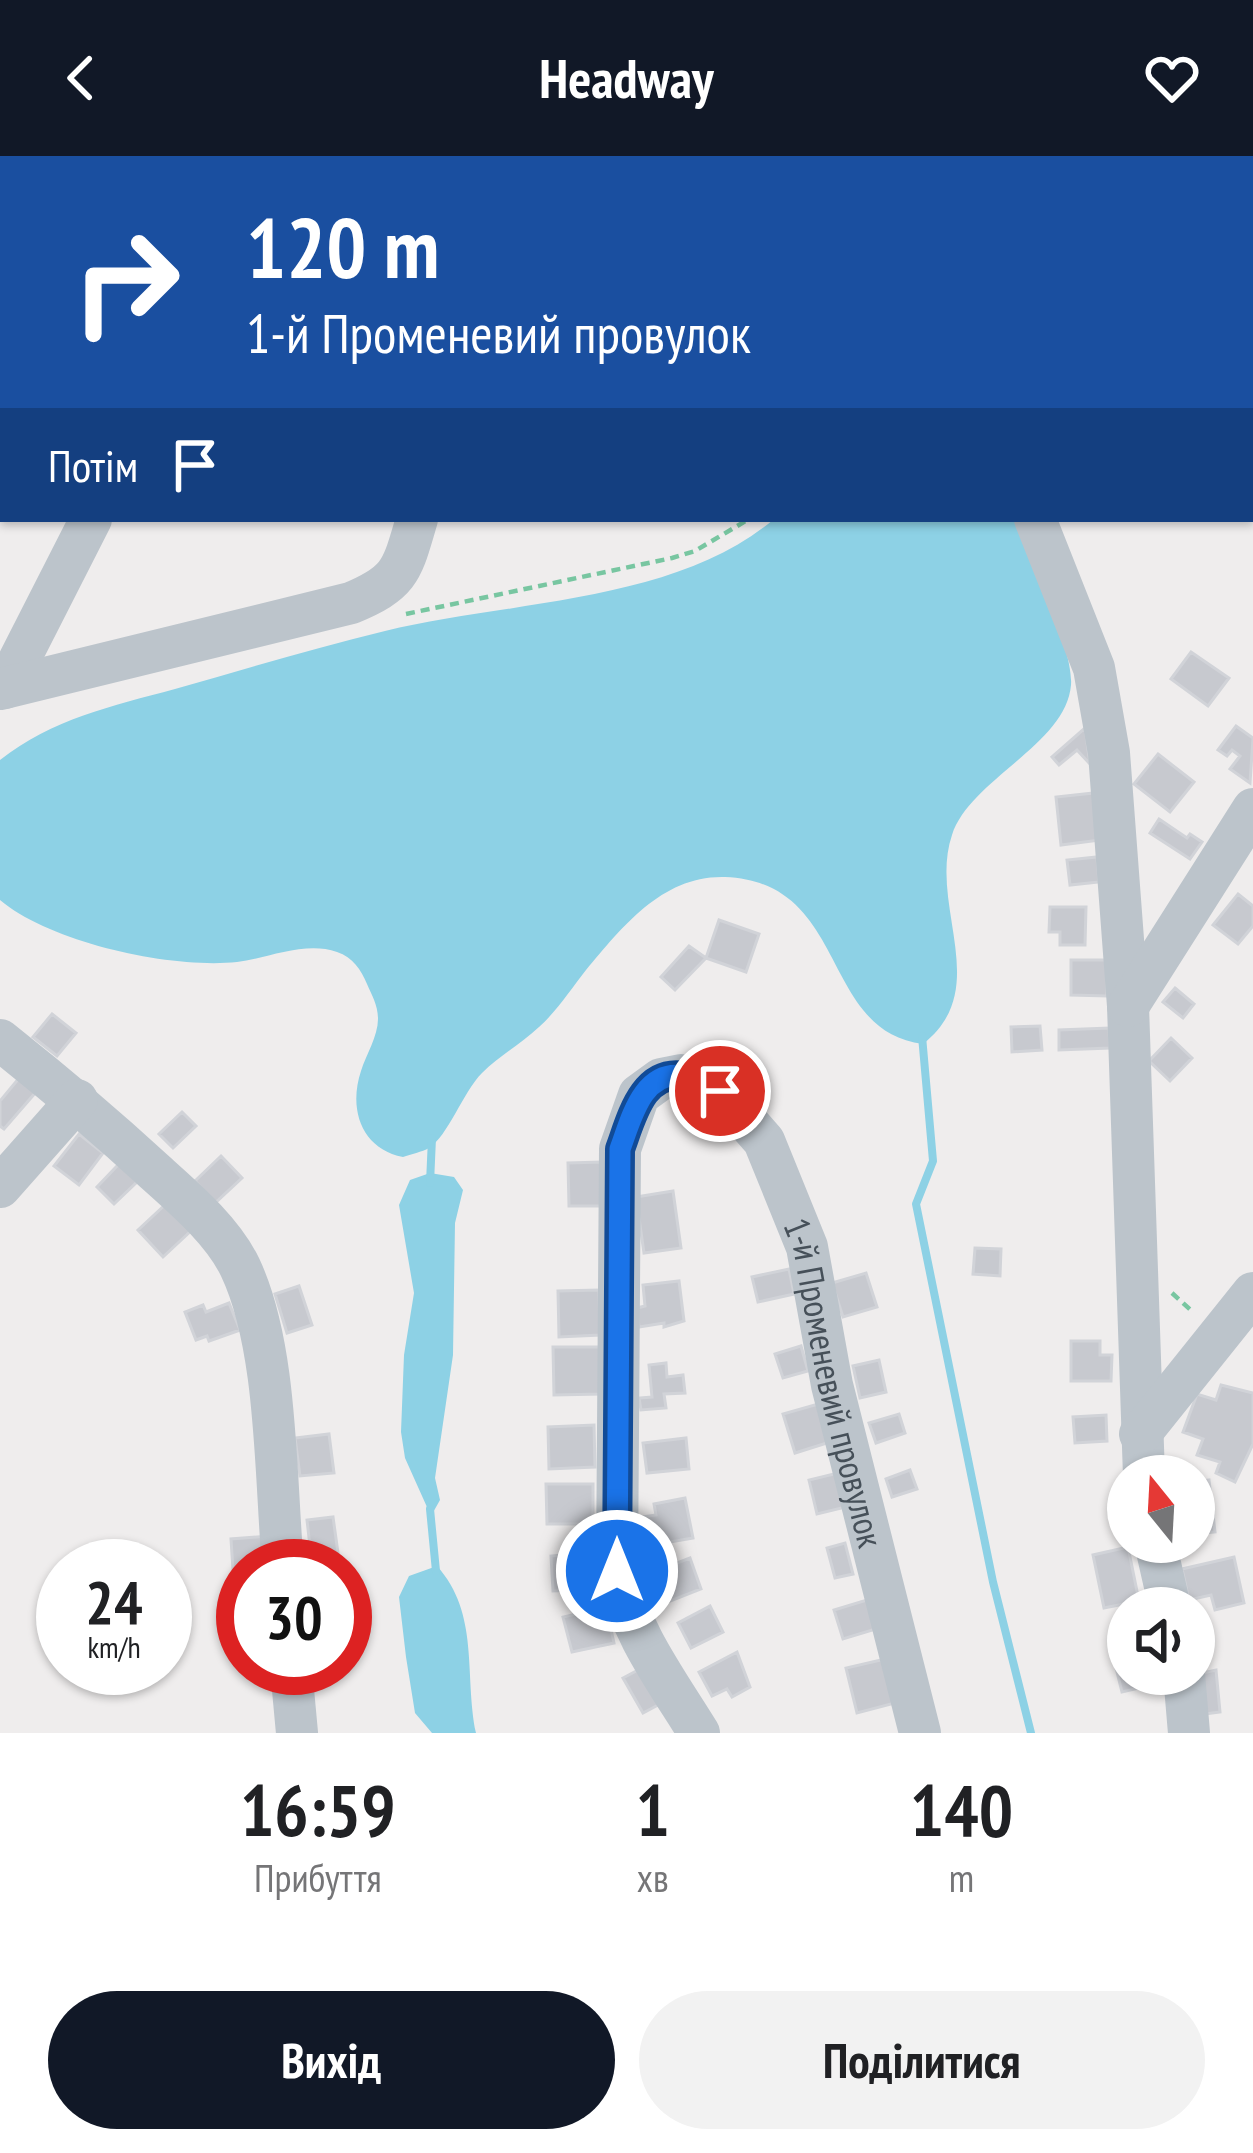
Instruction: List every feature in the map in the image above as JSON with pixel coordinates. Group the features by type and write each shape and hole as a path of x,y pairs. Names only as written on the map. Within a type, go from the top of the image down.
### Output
{"street":[{"path":"2,687 89,522"},
{"path":"2,687 351,602 376,592 401,573 416,522"},
{"path":"1036,522 1094,668 1109,753 1128,1006 1142,1455"},
{"path":"1128,1006 1253,809"},
{"path":"0,1040 77,1100 182,1196 238,1264 255,1308 266,1365 281,1539"},
{"name":"1-й Променевий провулок","path":"699,1733 642,1640 617,1571 620,1149 639,1095 661,1079 682,1075 720,1091 764,1141 807,1247 832,1385 920,1733"},
{"path":"0,1187 77,1100"},
{"path":"1142,1455 1244,1306"},
{"path":"293,1695 297,1733"},
{"path":"1186,1695 1189,1733"}],"path":[{"path":"376,592 385,618 695,551 744,522"},
{"path":"1166,1288 1192,1313 1244,1306"}],"water":[{"path":"770,522 1015,522 1049,602 1071,685 1053,726 977,796 952,835 947,890 957,972 954,998 944,1022 923,1044 890,1033 866,1013 794,903 765,885 725,877 703,879 682,884 646,906 600,953 546,1021 482,1073 436,1142 403,1157 377,1146 358,1113 357,1086 378,1014 362,974 348,957 312,948 237,962 146,957 49,929 0,900 0,760 40,734 106,708 359,638 640,583 734,547"},
{"path":"430,1173 454,1177 463,1190 455,1223 453,1355 435,1478 440,1500 431,1516 405,1458 401,1432 404,1355 414,1293 399,1205 410,1180"},
{"path":"437,1566 451,1585 465,1624 476,1733 432,1733 415,1713 399,1597 409,1576"}],"building":[{"path":"1191,652 1229,678 1208,706 1171,679"},
{"path":"1236,726 1253,738 1250,783 1230,769 1240,756 1232,750 1227,756 1218,750"},
{"path":"1085,728 1090,764 1077,750 1059,765 1052,757"},
{"path":"1158,754 1194,782 1170,812 1134,784"},
{"path":"1094,793 1100,840 1061,845 1056,797"},
{"path":"1159,819 1202,842 1190,859 1150,833"},
{"path":"1097,857 1099,882 1070,885 1067,860"},
{"path":"1238,894 1253,906 1253,926 1238,944 1213,925"},
{"path":"1050,907 1086,907 1085,945 1060,945 1060,932 1049,932"},
{"path":"719,920 759,934 746,972 706,958"},
{"path":"689,946 706,958 675,990 661,977"},
{"path":"1071,960 1107,960 1107,996 1071,995"},
{"path":"1175,988 1194,1004 1183,1018 1163,1002"},
{"path":"52,1014 76,1033 57,1056 33,1037"},
{"path":"1040,1026 1042,1050 1012,1052 1011,1027"},
{"path":"1109,1028 1110,1048 1059,1050 1059,1030"},
{"path":"1171,1038 1192,1058 1170,1081 1149,1061"},
{"path":"20,1077 36,1092 4,1129 0,1101"},
{"path":"182,1112 196,1126 173,1148 159,1134"},
{"path":"79,1134 103,1153 79,1185 54,1166"},
{"path":"221,1156 242,1178 215,1203 195,1181"},
{"path":"602,1162 603,1206 569,1206 568,1163"},
{"path":"119,1164 137,1182 114,1204 97,1187"},
{"path":"673,1191 681,1248 644,1253 636,1197"},
{"path":"168,1202 193,1229 163,1257 138,1230"},
{"path":"975,1248 1001,1249 1000,1276 973,1274"},
{"path":"789,1269 794,1294 758,1302 752,1277"},
{"path":"866,1273 877,1307 843,1317 832,1283"},
{"path":"679,1281 684,1321 639,1327 637,1308 645,1306 643,1285"},
{"path":"299,1286 312,1325 287,1333 275,1294"},
{"path":"599,1290 600,1335 559,1337 558,1291"},
{"path":"229,1303 240,1330 209,1341 207,1336 196,1340 185,1312 203,1305 206,1312"},
{"path":"1071,1341 1100,1341 1100,1355 1112,1355 1111,1381 1071,1381"},
{"path":"801,1346 808,1371 783,1378 775,1354"},
{"path":"553,1347 600,1347 601,1394 554,1395"},
{"path":"879,1360 886,1392 860,1398 853,1366"},
{"path":"666,1363 667,1377 683,1375 685,1393 664,1394 666,1408 641,1410 639,1398 652,1397 649,1365"},
{"path":"1221,1385 1253,1393 1253,1444 1235,1482 1216,1473 1220,1462 1215,1455 1197,1455 1203,1439 1183,1432 1197,1394 1216,1400"},
{"path":"818,1404 830,1442 795,1453 783,1414"},
{"path":"899,1414 905,1433 876,1443 869,1423"},
{"path":"1106,1415 1107,1441 1075,1443 1073,1417"},
{"path":"594,1425 595,1467 549,1469 548,1427"},
{"path":"329,1434 334,1473 300,1476 295,1438"},
{"path":"686,1438 689,1469 647,1473 643,1443"},
{"path":"910,1470 917,1489 892,1497 886,1479"},
{"path":"842,1472 850,1506 817,1514 809,1480"},
{"path":"546,1484 593,1484 593,1524 547,1524"},
{"path":"685,1498 693,1538 647,1546 642,1517 656,1515 654,1504"},
{"path":"333,1517 336,1539 309,1539 307,1520"},
{"path":"845,1543 853,1574 835,1578 827,1548"},
{"path":"601,1551 603,1589 553,1591 551,1556"},
{"path":"1107,1552 1107,1563 1131,1563 1136,1587 1107,1587 1107,1607 1104,1608 1093,1555"},
{"path":"1234,1557 1244,1603 1215,1610 1215,1587 1186,1587 1182,1569"},
{"path":"690,1558 701,1589 660,1605 648,1574"},
{"path":"870,1599 879,1628 843,1639 834,1610"},
{"path":"710,1606 723,1632 691,1648 678,1623"},
{"path":"606,1607 614,1643 572,1652 563,1617"},
{"path":"737,1652 750,1687 732,1697 727,1689 712,1696 699,1672"},
{"path":"885,1659 895,1703 857,1713 846,1668"},
{"path":"640,1669 660,1704 643,1713 623,1678"},
{"path":"1215,1670 1220,1712 1197,1715 1195,1695 1215,1695"}],"waterway":[{"path":"922,1036 933,1161 916,1204 993,1582 1031,1733"},
{"path":"430,1183 432,1138"},
{"path":"430,1509 436,1571"}],"route":[{"path":"617,1571 620,1149 639,1095 661,1079 682,1075 720,1091"}]}
